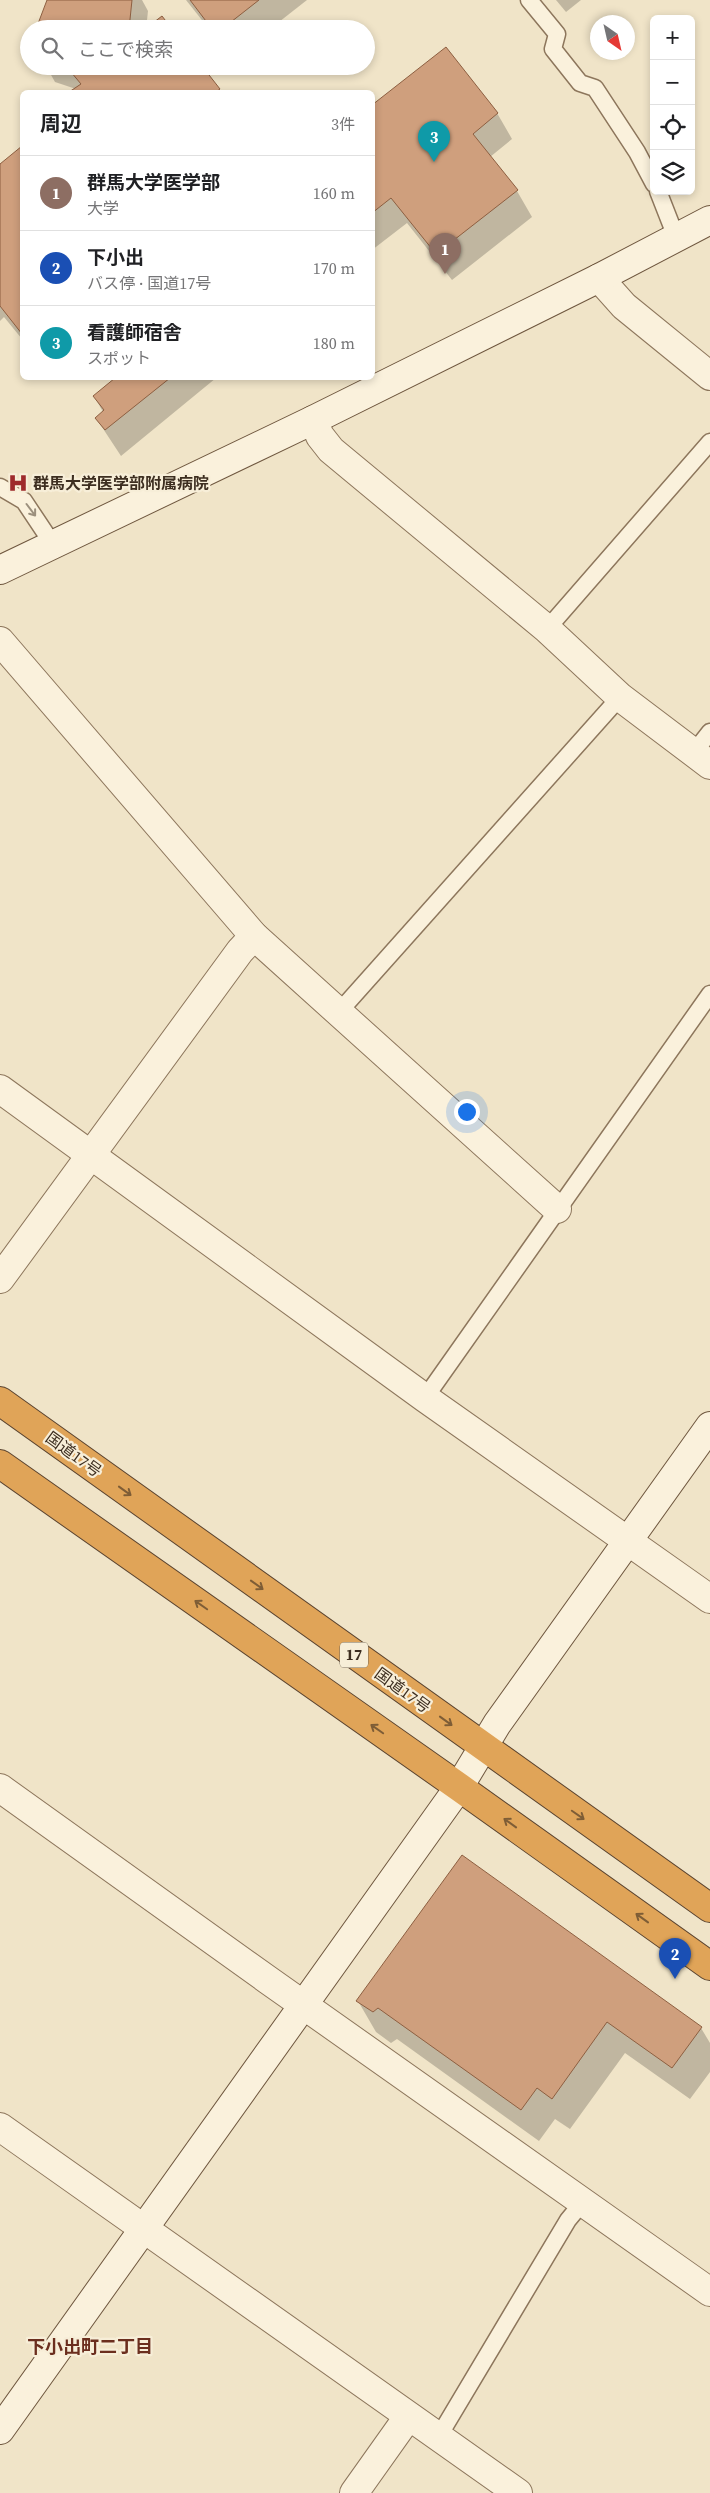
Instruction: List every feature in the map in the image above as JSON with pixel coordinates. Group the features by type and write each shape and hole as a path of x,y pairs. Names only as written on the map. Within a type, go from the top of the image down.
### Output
{"highway":[{"name":"国道17号","path":"0,1401 710,1908"},
{"path":"0,1464 710,1966"}],"street":[{"path":"0,570 52,543 313,420 599,278 710,220"},
{"path":"599,278 624,306 710,376"},
{"path":"313,420 320,436 331,450 547,629 620,697 705,749"},
{"path":"0,642 254,936 557,1209"},
{"path":"0,1280 240,951 254,936"},
{"path":"0,1090 425,1398 710,1599"},
{"path":"0,2430 142,2228 459,1787 482,1747 710,1426"},
{"path":"0,1788 582,2203 710,2292"},
{"path":"0,2127 408,2417 440,2436 518,2493"},
{"path":"354,2493 408,2417"}],"lane":[{"path":"529,0 557,34 553,49 580,83 595,88 650,177"},
{"path":"660,195 676,237"},
{"path":"547,629 710,442"},
{"path":"0,487 24,501 52,543"},
{"path":"338,1012 620,697"},
{"path":"425,1398 710,994"},
{"path":"440,2436 568,2220 582,2203"}],"building":[{"path":"47,0 132,0 130,20 39,20"},
{"path":"190,0 259,0 233,20 205,20"},
{"path":"162,16 165,20 157,20"},
{"path":"446,47 498,113 473,134 518,190 436,254 391,198 375,211 375,103"},
{"path":"74,75 209,75 220,89 72,90 81,84"},
{"path":"20,148 20,331 0,306 0,164"},
{"path":"113,380 168,380 105,430 95,418 104,410 93,396"},
{"path":"462,1855 702,2027 672,2068 607,2022 552,2099 537,2088 521,2110 378,2008 373,2012 356,2001"}],"place":[{"name":"看護師宿舎","path":"434,162"},
{"name":"群馬大学医学部","path":"445,274"},
{"name":"群馬大学医学部附属病院","path":"18,483"},
{"name":"下小出","path":"675,1979"}],"district":[{"name":"下小出町二丁目","path":"90,2347"}]}
